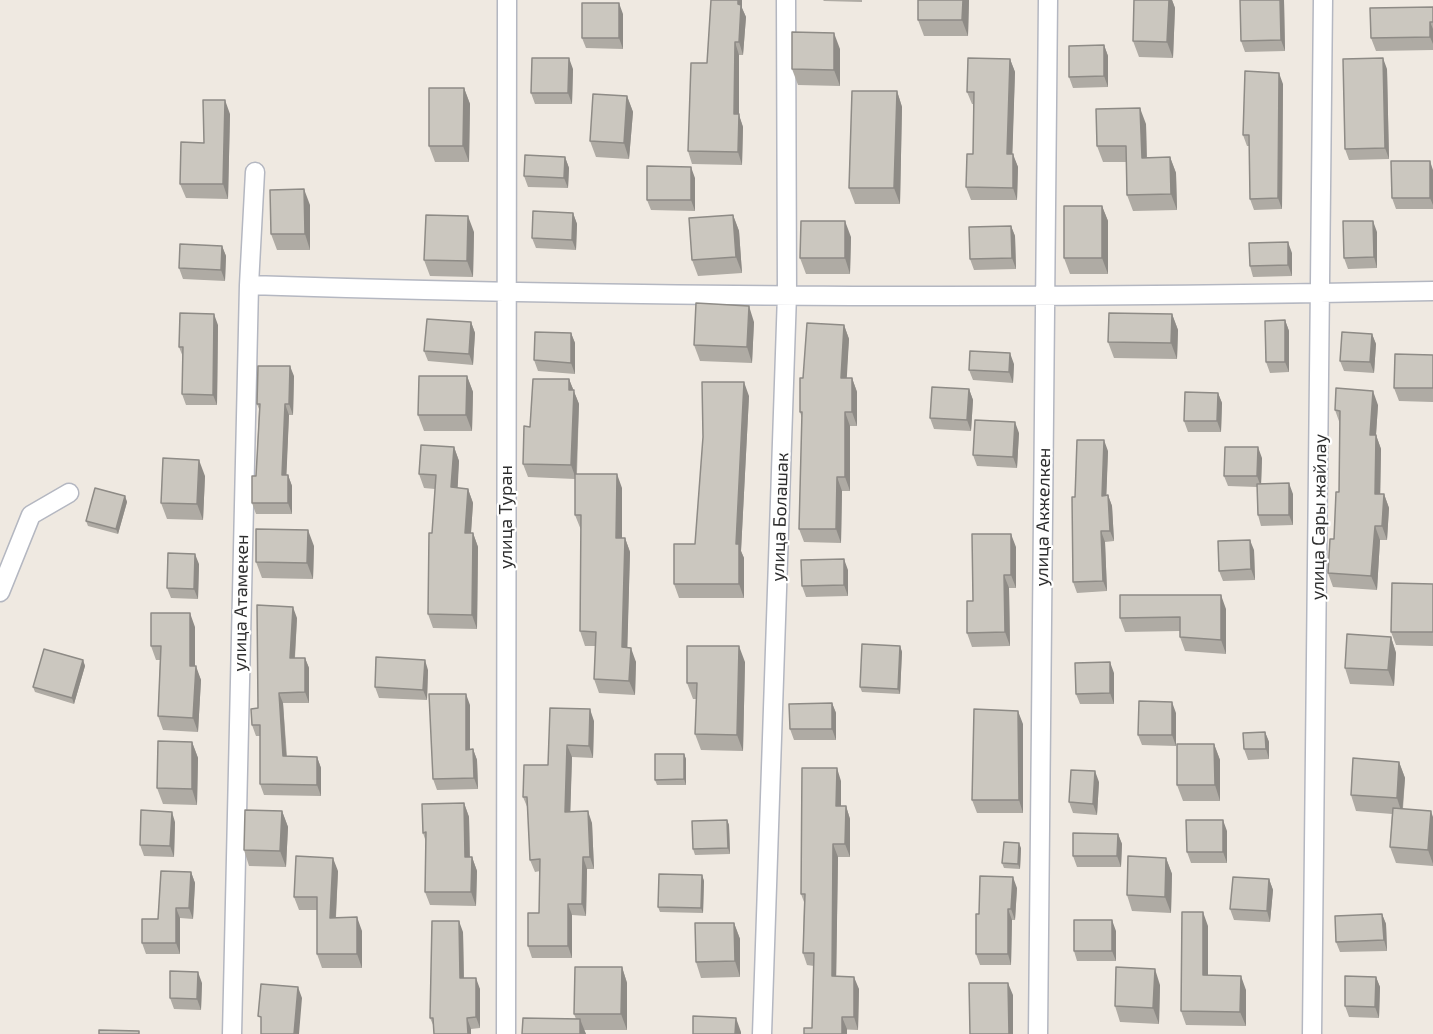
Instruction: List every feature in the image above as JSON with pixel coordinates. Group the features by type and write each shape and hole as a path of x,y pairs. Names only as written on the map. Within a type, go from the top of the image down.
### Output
{"street":[{"name":"улица Туран","path":"506,1034 507,0"},
{"name":"улица Болашак","path":"762,1034 787,294 786,0"},
{"name":"улица Акжелкен","path":"1038,1034 1048,0"},
{"name":"улица Сары жайлау","path":"1312,1034 1322,293 1323,0"},
{"name":"улица Атамекен","path":"232,1034 249,285 255,172"},
{"path":"249,285 508,294 1045,297 1433,291"},
{"path":"2,582 31,515 69,493"}],"building":[{"path":"711,0 738,0 738,4 741,5 739,42 735,42 734,114 739,114 738,152 688,151 691,63 707,63"},
{"path":"918,0 963,0 962,20 918,20"},
{"path":"1134,0 1169,0 1167,42 1133,41"},
{"path":"1240,0 1280,0 1281,40 1241,41"},
{"path":"582,3 619,3 619,38 582,38"},
{"path":"1433,7 1430,37 1371,38 1370,8"},
{"path":"792,32 834,33 834,70 792,69"},
{"path":"1104,45 1104,76 1069,77 1069,46"},
{"path":"532,58 569,58 568,93 531,93"},
{"path":"968,58 1010,59 1007,154 1013,154 1013,188 966,187 967,154 973,154 974,92 967,92"},
{"path":"1383,58 1385,148 1345,149 1343,59"},
{"path":"1245,71 1279,73 1278,198 1250,199 1249,135 1243,135"},
{"path":"429,88 464,88 463,146 429,146"},
{"path":"852,91 897,91 894,188 849,188"},
{"path":"593,94 627,96 624,143 590,141"},
{"path":"203,100 225,100 223,184 180,184 181,142 204,143"},
{"path":"1140,108 1142,158 1170,157 1171,194 1127,195 1126,146 1097,146 1096,109"},
{"path":"525,155 565,157 564,178 524,176"},
{"path":"1391,161 1430,161 1430,198 1392,198"},
{"path":"647,166 691,167 691,200 647,200"},
{"path":"304,189 305,234 271,234 270,190"},
{"path":"1064,206 1102,206 1102,258 1064,258"},
{"path":"533,211 573,213 572,240 532,238"},
{"path":"426,215 468,216 467,261 424,260"},
{"path":"733,215 736,257 692,260 689,218"},
{"path":"801,221 845,221 845,258 800,258"},
{"path":"1343,221 1373,221 1374,257 1344,258"},
{"path":"1011,226 1012,258 970,259 969,227"},
{"path":"1288,242 1288,265 1250,266 1249,243"},
{"path":"180,244 222,246 221,270 179,268"},
{"path":"696,303 749,306 747,347 694,345"},
{"path":"180,313 214,314 213,395 182,394 183,347 179,347"},
{"path":"1109,313 1172,314 1171,343 1108,342"},
{"path":"427,319 471,322 469,354 424,351"},
{"path":"1285,320 1285,362 1266,362 1265,321"},
{"path":"807,323 844,325 841,378 852,378 852,412 845,412 845,477 837,477 836,529 799,529 802,412 800,412 800,378 803,378"},
{"path":"535,332 571,333 571,363 534,360"},
{"path":"1342,332 1372,334 1370,362 1340,361"},
{"path":"970,351 1010,353 1009,372 969,370"},
{"path":"1395,354 1433,355 1433,388 1394,388"},
{"path":"258,366 290,366 289,404 285,404 282,475 288,475 288,503 252,503 252,476 256,476 260,404 257,404"},
{"path":"419,376 467,376 466,415 418,415"},
{"path":"533,379 569,379 569,390 574,390 571,465 523,464 524,426 530,427"},
{"path":"702,382 744,382 736,544 739,544 739,584 674,584 674,544 695,544 703,437"},
{"path":"932,387 969,389 967,420 930,418"},
{"path":"1336,388 1373,391 1370,435 1376,435 1375,494 1384,494 1382,526 1375,526 1371,576 1328,573 1330,539 1334,539 1336,492 1339,492 1340,411 1335,410"},
{"path":"1185,392 1218,393 1217,421 1184,421"},
{"path":"975,420 1015,422 1013,457 973,455"},
{"path":"1077,440 1104,440 1102,496 1108,495 1110,531 1101,531 1103,581 1073,582 1072,497 1075,497"},
{"path":"421,445 454,447 451,487 468,489 465,533 473,533 472,615 428,614 429,533 432,533 436,475 419,474"},
{"path":"1225,447 1258,447 1257,476 1224,476"},
{"path":"163,458 199,460 197,504 161,503"},
{"path":"575,474 617,474 616,538 625,538 622,647 631,648 629,681 594,679 596,632 580,631 581,515 575,515"},
{"path":"1289,483 1289,515 1258,515 1257,484"},
{"path":"95,488 125,496 116,529 86,521"},
{"path":"256,529 308,530 307,563 256,562"},
{"path":"972,534 1011,534 1011,575 1004,575 1005,632 967,633 967,601 973,601"},
{"path":"1250,540 1251,569 1219,571 1218,541"},
{"path":"168,553 195,554 194,589 167,588"},
{"path":"844,559 844,585 802,586 801,560"},
{"path":"1392,583 1433,584 1433,632 1391,632"},
{"path":"1120,595 1221,595 1221,640 1180,637 1180,617 1120,618"},
{"path":"257,605 293,607 290,658 305,658 305,692 279,693 283,756 317,757 317,785 260,784 260,725 252,725 251,709 258,708"},
{"path":"151,613 190,613 190,666 196,666 193,718 158,716 161,646 151,646"},
{"path":"1347,634 1391,637 1388,670 1345,668"},
{"path":"862,644 900,646 898,689 860,687"},
{"path":"687,646 739,646 737,735 695,734 697,683 687,683"},
{"path":"44,649 83,660 72,698 33,687"},
{"path":"376,657 425,660 423,690 375,687"},
{"path":"1110,662 1110,693 1076,694 1075,663"},
{"path":"429,694 466,694 466,750 473,749 474,778 433,779"},
{"path":"1139,701 1172,702 1172,735 1138,735"},
{"path":"832,703 832,729 790,729 789,704"},
{"path":"550,708 590,709 589,746 567,745 565,812 588,811 590,857 583,857 582,904 568,904 568,946 528,946 528,913 539,913 540,859 530,860 527,797 523,797 524,765 548,765"},
{"path":"974,709 1018,711 1019,800 972,800"},
{"path":"1265,732 1266,749 1244,749 1243,733"},
{"path":"158,741 192,742 192,789 157,788"},
{"path":"1177,744 1214,744 1215,785 1177,785"},
{"path":"655,754 684,754 684,779 655,780"},
{"path":"1353,758 1399,762 1397,798 1351,795"},
{"path":"802,768 837,768 836,806 846,806 845,844 833,844 832,976 854,977 854,1017 842,1017 842,1034 804,1034 804,1028 812,1028 814,953 803,953 805,894 801,894"},
{"path":"1071,770 1095,771 1093,804 1069,802"},
{"path":"464,803 465,857 472,857 471,892 425,892 426,832 423,833 422,804"},
{"path":"1393,808 1431,811 1428,850 1390,847"},
{"path":"141,810 172,812 170,846 140,845"},
{"path":"245,810 282,811 280,851 244,850"},
{"path":"727,820 728,848 693,849 692,821"},
{"path":"1186,820 1223,820 1223,852 1187,852"},
{"path":"1073,833 1118,834 1117,856 1073,856"},
{"path":"1004,842 1019,843 1018,864 1002,863"},
{"path":"296,856 333,858 330,918 357,917 357,954 317,954 317,897 294,897"},
{"path":"1128,856 1166,858 1165,897 1127,895"},
{"path":"161,871 191,872 189,908 176,908 176,943 142,943 142,919 158,919"},
{"path":"659,874 702,875 701,908 658,907"},
{"path":"980,876 1013,877 1011,909 1008,909 1008,954 976,954 976,914 979,914"},
{"path":"1233,877 1269,879 1267,911 1230,909"},
{"path":"1182,912 1203,912 1203,975 1241,976 1240,1012 1181,1011"},
{"path":"1382,914 1384,940 1336,942 1335,916"},
{"path":"1074,920 1112,920 1112,951 1074,951"},
{"path":"432,921 459,921 460,978 476,978 476,1017 467,1018 468,1034 434,1034 433,1018 430,1018"},
{"path":"695,923 734,923 735,961 696,962"},
{"path":"575,967 622,967 621,1014 574,1014"},
{"path":"1116,967 1155,969 1153,1008 1115,1006"},
{"path":"170,971 198,972 197,999 170,998"},
{"path":"1345,976 1376,977 1375,1007 1345,1006"},
{"path":"969,983 1008,983 1009,1034 970,1034"},
{"path":"261,984 298,987 294,1034 261,1034 261,1017 258,1016"},
{"path":"693,1016 736,1018 735,1034 693,1034"},
{"path":"523,1018 580,1019 580,1034 522,1034"},
{"path":"99,1030 139,1031 139,1034 99,1034"}]}
